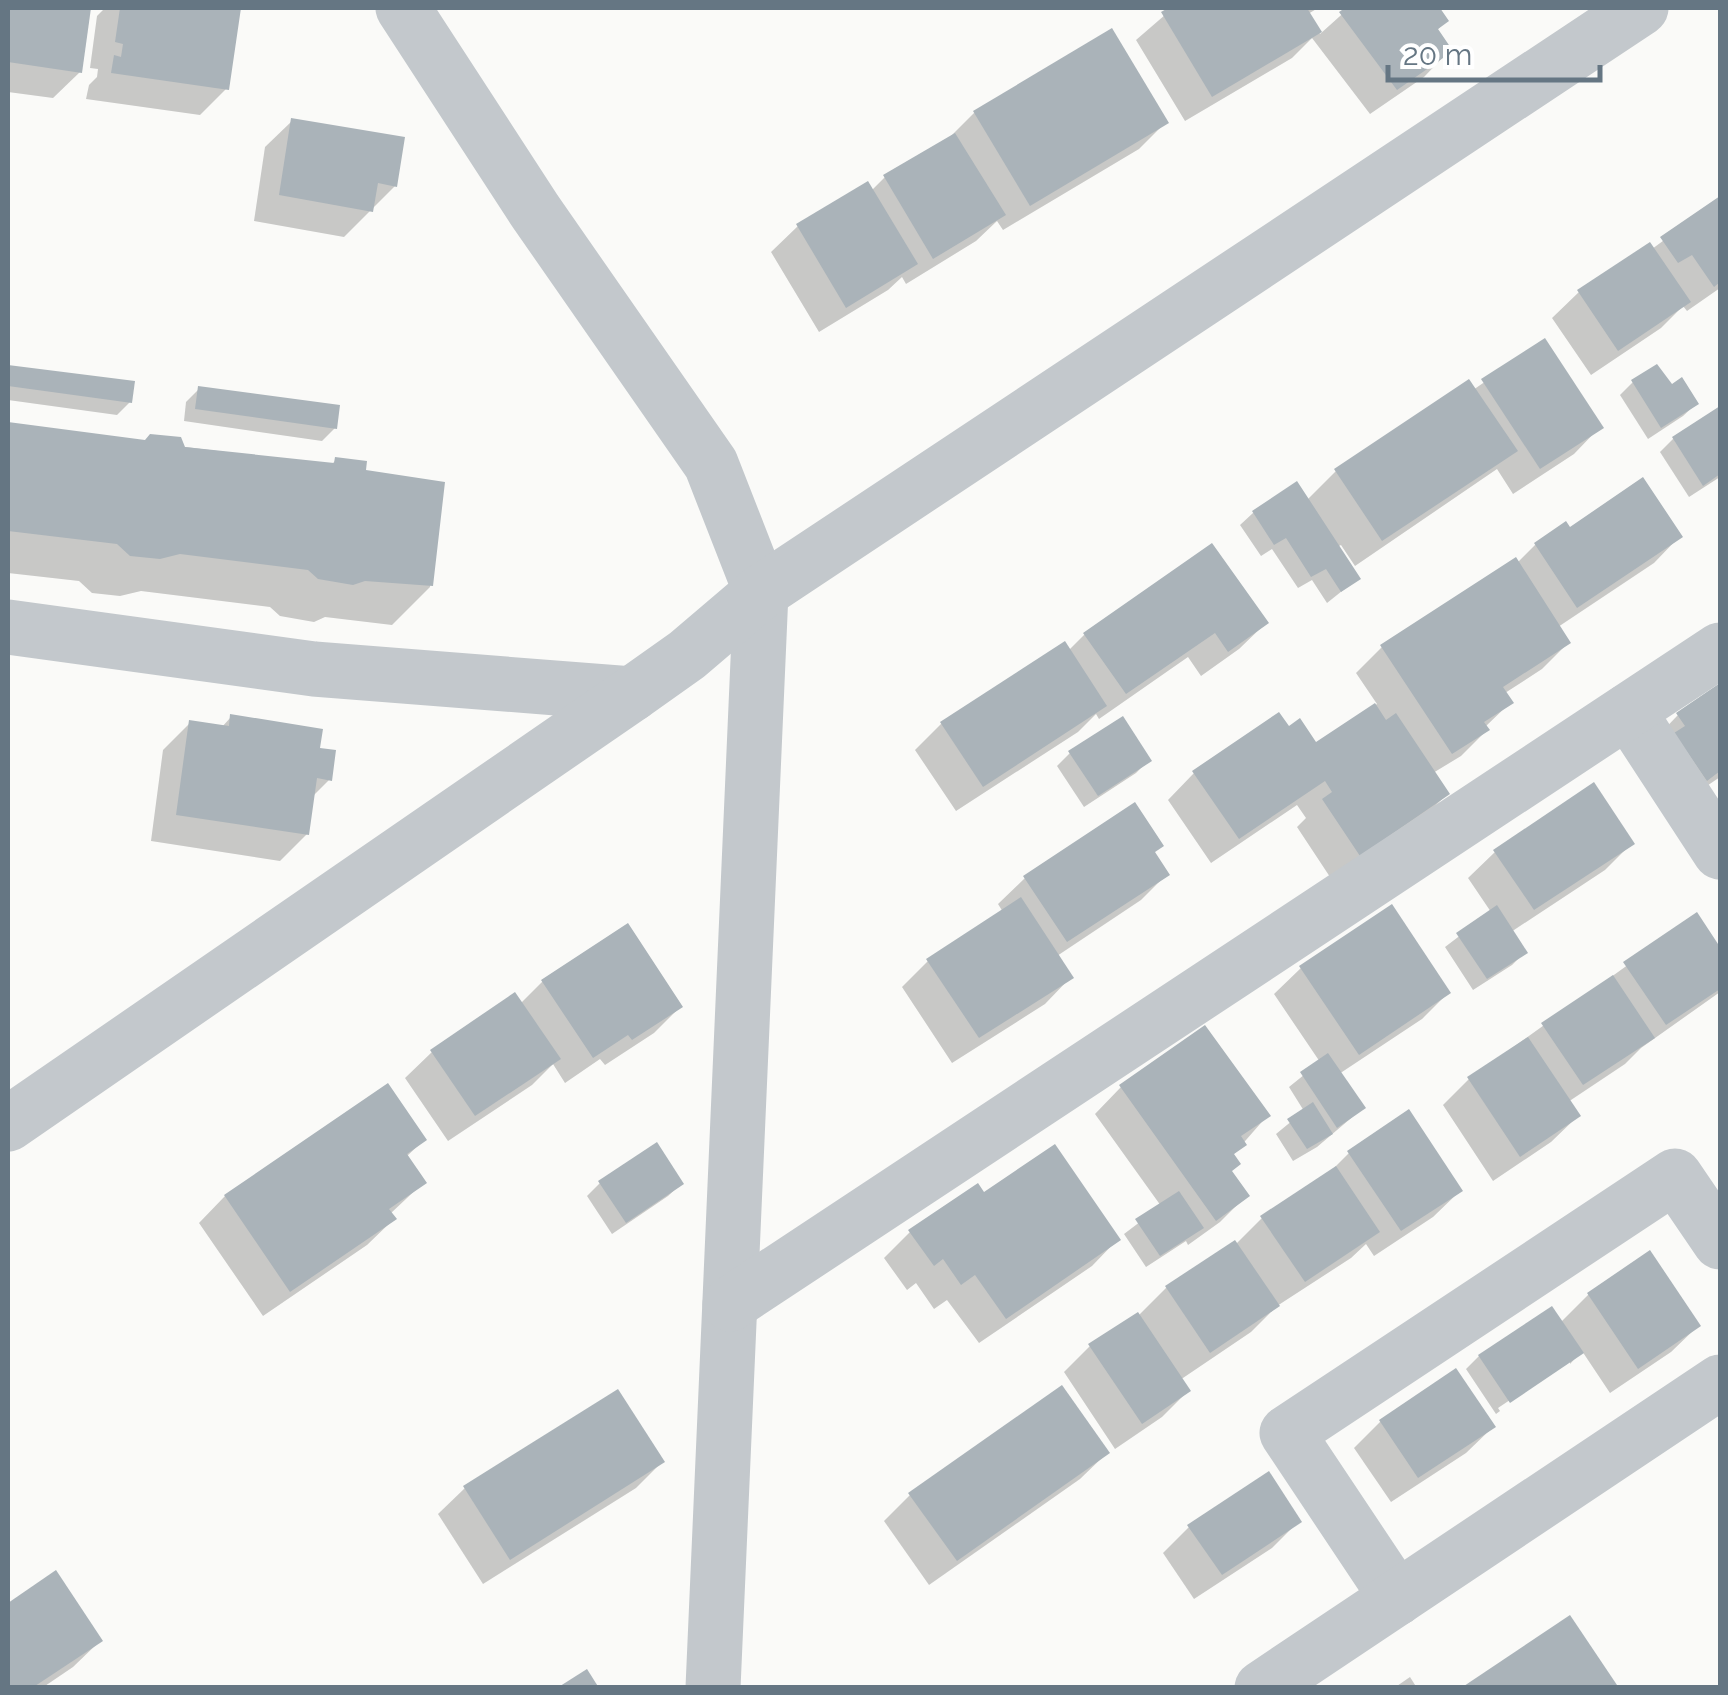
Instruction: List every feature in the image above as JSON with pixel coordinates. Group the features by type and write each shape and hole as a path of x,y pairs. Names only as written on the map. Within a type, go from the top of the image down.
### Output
{"street":[{"path":"403,8 535,211 711,464 761,592 713,1688"},
{"path":"8,1124 632,694 687,655 761,592 1582,24 1642,8"},
{"path":"8,628 314,670 632,694"},
{"path":"730,1304 1720,650"},
{"path":"1628,711 1720,852"},
{"path":"1398,1598 1287,1433 1676,1176 1720,1242"},
{"path":"1262,1688 1720,1382"}],"building":[{"path":"8,8 91,8 82,73 8,62"},
{"path":"120,8 241,8 229,90 111,73 114,55 121,57 123,44 115,42"},
{"path":"1168,8 1307,8 1322,32 1212,97 1161,12"},
{"path":"1345,8 1440,8 1449,21 1438,29 1453,51 1397,90 1339,12"},
{"path":"1112,28 1169,123 1030,206 973,111"},
{"path":"291,118 405,137 397,187 378,183 373,212 279,195"},
{"path":"955,133 1006,215 933,259 883,175"},
{"path":"868,181 918,264 846,308 796,224"},
{"path":"1720,196 1720,282 1714,287 1692,255 1678,263 1660,237"},
{"path":"1650,242 1691,302 1618,351 1577,290"},
{"path":"1545,338 1604,428 1540,469 1481,379"},
{"path":"1657,364 1672,384 1682,377 1699,404 1661,428 1631,380"},
{"path":"8,365 135,381 132,403 8,386"},
{"path":"1469,379 1518,451 1382,541 1334,469"},
{"path":"198,386 340,405 337,429 195,409"},
{"path":"1720,406 1720,474 1703,486 1672,437"},
{"path":"8,422 145,440 150,434 181,437 185,447 334,463 335,457 367,461 366,470 445,482 433,586 365,581 353,585 318,579 308,570 180,554 160,559 130,556 117,544 8,531"},
{"path":"1643,477 1683,537 1577,608 1534,543 1566,521 1570,527"},
{"path":"1297,481 1361,579 1341,592 1326,569 1311,577 1286,538 1274,545 1252,511"},
{"path":"1212,543 1269,623 1228,652 1215,633 1126,694 1083,633"},
{"path":"1516,557 1571,643 1503,687 1514,703 1484,722 1490,730 1452,754 1380,645"},
{"path":"1065,641 1107,706 983,787 940,722"},
{"path":"1720,683 1720,771 1707,781 1674,733 1685,726 1676,713"},
{"path":"1375,703 1386,720 1396,713 1450,794 1360,856 1322,799 1332,792 1325,781 1239,839 1192,771 1279,712 1289,726 1300,718 1316,742"},
{"path":"230,714 323,729 320,748 336,750 332,781 317,778 309,835 176,815 189,720 229,726"},
{"path":"1123,716 1152,761 1098,796 1068,751"},
{"path":"1594,782 1635,844 1534,910 1493,850"},
{"path":"1135,802 1164,846 1155,852 1170,875 1067,942 1023,876"},
{"path":"1021,897 1074,978 979,1038 926,959"},
{"path":"1392,904 1451,993 1359,1055 1299,966"},
{"path":"1497,905 1528,953 1487,979 1456,933"},
{"path":"1697,912 1720,947 1720,989 1666,1025 1623,962"},
{"path":"628,923 683,1007 632,1040 628,1035 593,1058 541,980"},
{"path":"1613,975 1655,1038 1583,1085 1541,1023"},
{"path":"515,992 561,1059 475,1116 430,1050"},
{"path":"1205,1025 1271,1116 1241,1136 1247,1145 1234,1154 1241,1164 1232,1171 1250,1196 1216,1221 1119,1085"},
{"path":"1528,1037 1581,1116 1520,1157 1467,1077"},
{"path":"1328,1053 1366,1108 1337,1128 1300,1072"},
{"path":"388,1083 427,1140 407,1154 427,1183 389,1209 397,1219 290,1292 224,1195"},
{"path":"1313,1102 1333,1134 1307,1149 1287,1119"},
{"path":"1409,1109 1463,1191 1401,1231 1347,1151"},
{"path":"657,1142 684,1184 626,1223 598,1181"},
{"path":"1055,1144 1121,1240 1006,1319 975,1275 961,1285 943,1259 934,1266 908,1230 978,1183 984,1192"},
{"path":"1336,1166 1380,1232 1305,1282 1260,1216"},
{"path":"1179,1191 1204,1228 1160,1256 1135,1219"},
{"path":"1235,1240 1280,1306 1210,1353 1165,1286"},
{"path":"1650,1250 1701,1326 1638,1369 1587,1293"},
{"path":"1552,1306 1584,1353 1510,1403 1478,1355"},
{"path":"1138,1312 1191,1391 1142,1424 1088,1344"},
{"path":"1456,1368 1496,1427 1418,1478 1379,1420"},
{"path":"1062,1385 1110,1453 957,1561 908,1493"},
{"path":"618,1389 665,1462 510,1560 463,1486"},
{"path":"1269,1471 1302,1522 1222,1575 1187,1525"},
{"path":"56,1570 103,1641 32,1688 8,1688 8,1603"},
{"path":"1570,1615 1619,1688 1461,1688"},
{"path":"587,1669 599,1688 557,1688"}]}
